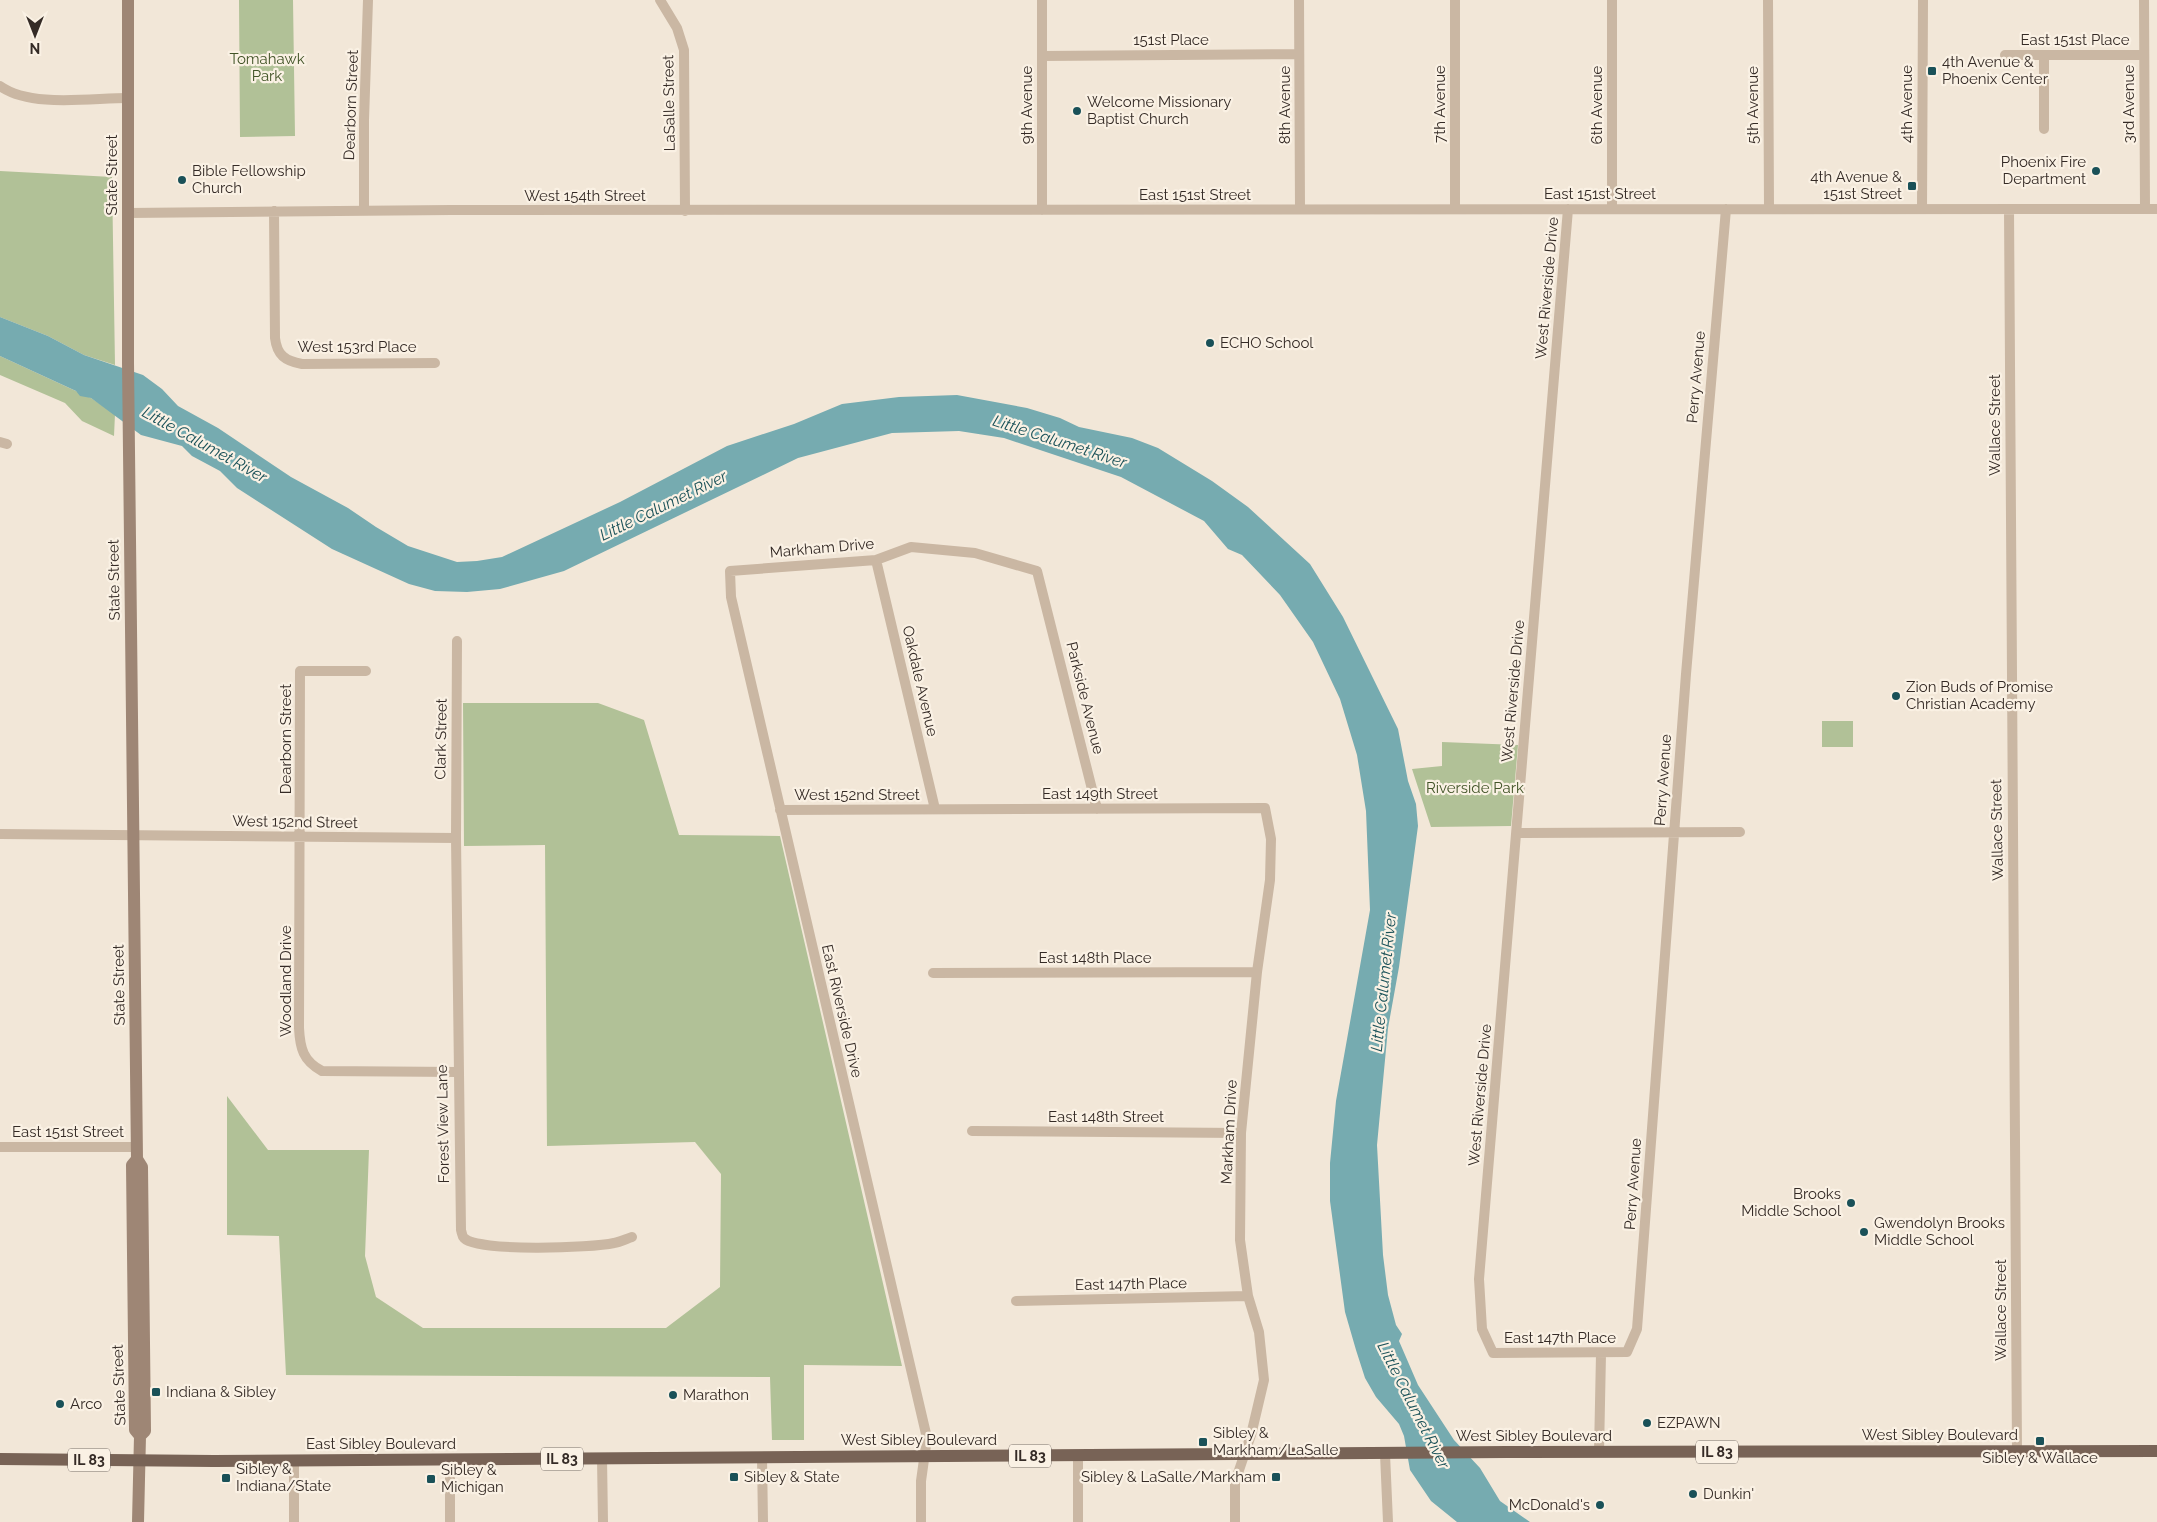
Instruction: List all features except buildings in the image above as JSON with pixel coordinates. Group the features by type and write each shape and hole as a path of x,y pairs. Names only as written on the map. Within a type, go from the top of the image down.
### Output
{"main road":[{"name":"State Street","path":"128,0 128,363 137,1153 132,1165 132,1314 135,1430 142,1434 139,1460 138,1522"},
{"name":"West Sibley Boulevard","path":"762,1458 1506,1452 2157,1452"},
{"name":"East Sibley Boulevard","path":"0,1459 762,1458"}],"street":[{"name":"Dearborn Street","path":"364,211 364,120 368,0"},
{"name":"LaSalle Street","path":"660,0 677,28 684,50 685,211"},
{"name":"9th Avenue","path":"1042,0 1042,210"},
{"name":"8th Avenue","path":"1299,0 1300,209"},
{"name":"7th Avenue","path":"1455,0 1455,209"},
{"name":"6th Avenue","path":"1612,0 1612,209"},
{"name":"5th Avenue","path":"1768,0 1769,209"},
{"name":"4th Avenue","path":"1922,0 1922,209"},
{"name":"3rd Avenue","path":"2144,0 2145,209"},
{"name":"151st Place","path":"1042,56 1300,54"},
{"name":"East 151st Place","path":"2005,55 2144,55"},
{"path":"2044,55 2044,128"},
{"path":"0,86 19,96 43,99 128,98"},
{"name":"West Riverside Drive","path":"1493,1353 1482,1329 1479,1279 1568,209"},
{"name":"Perry Avenue","path":"1627,1352 1637,1329 1674,832 1726,209"},
{"name":"Wallace Street","path":"2008,209 2017,1451"},
{"name":"East 151st Street","path":"1042,210 2157,209"},
{"name":"West 154th Street","path":"128,213 274,211 1042,210"},
{"name":"West 153rd Place","path":"274,211 275,338 276,348 281,356 290,362 302,364 435,363"},
{"name":"Markham Drive","path":"730,571 876,560 911,547 975,553 1037,571 1044,594"},
{"name":"Oakdale Avenue","path":"876,560 935,809"},
{"name":"East Riverside Drive","path":"730,571 731,597 927,1438 924,1457"},
{"name":"Parkside Avenue","path":"1044,594 1097,809"},
{"name":"Clark Street","path":"456,838 458,641"},
{"name":"Dearborn Street","path":"301,837 300,671 366,671"},
{"name":"Markham Drive","path":"1244,1455 1251,1435 1264,1380 1259,1332 1248,1296 1240,1240 1241,1133 1257,972 1270,880 1270,839 1265,808"},
{"name":"East 149th Street","path":"935,809 1265,808"},
{"name":"West 152nd Street","path":"780,810 935,809"},
{"path":"1517,833 1740,832"},
{"name":"West 152nd Street","path":"0,834 456,838"},
{"name":"Woodland Drive","path":"301,837 299,1028 301,1047 306,1060 312,1066 322,1070 458,1072"},
{"name":"Forest View Lane","path":"456,838 459,1221 464,1238 484,1245 583,1247 614,1243 632,1237"},
{"name":"East 148th Place","path":"932,973 1257,972"},
{"name":"East 148th Street","path":"972,1131 1241,1133"},
{"name":"East 151st Street","path":"0,1146 137,1153"},
{"name":"East 147th Place","path":"1016,1301 1248,1296"},
{"name":"East 147th Place","path":"1493,1353 1601,1354 1627,1352"},
{"path":"1599,1452 1601,1354"},
{"path":"1388,1522 1389,1454"},
{"path":"1078,1455 1078,1522"},
{"path":"1235,1522 1235,1482 1244,1455"},
{"path":"921,1522 921,1481 924,1457"},
{"path":"602,1458 603,1522"},
{"path":"762,1458 763,1522"},
{"path":"450,1459 450,1522"},
{"path":"294,1460 294,1522"}],"green space":[{"name":"Tomahawk Park","path":"239,0 293,0 295,136 240,137"},
{"path":"0,171 112,177 115,365 84,355 48,336 0,317"},
{"path":"0,356 91,398 115,414 114,436 82,421 65,403 0,375"},
{"path":"463,703 598,703 644,720 679,835 780,836 902,1366 804,1365 804,1440 772,1440 770,1377 286,1375 279,1236 227,1235 227,1096 268,1150 369,1150 365,1256 376,1297 423,1328 666,1328 720,1287 721,1174 695,1142 547,1146 545,845 464,846"},
{"path":"1822,721 1853,721 1853,747 1822,747"},
{"name":"Riverside Park","path":"1442,742 1518,745 1511,826 1431,827 1412,769 1442,766"}],"water":[{"name":"Little Calumet River","path":"0,317 48,336 84,355 143,375 162,389 178,406 218,428 291,477 348,508 408,546 457,562 502,557 620,502 727,446 794,424 842,404 899,397 957,395 1027,408 1060,418 1079,427 1132,438 1158,448 1212,481 1248,507 1310,564 1343,617 1398,729 1408,781 1416,804 1418,826 1399,967 1388,1028 1377,1145 1383,1255 1388,1295 1396,1325 1402,1334 1399,1341 1418,1385 1454,1440 1480,1468 1500,1501 1530,1522 1457,1522 1431,1501 1410,1470 1404,1436 1399,1424 1376,1397 1365,1378 1345,1312 1330,1201 1330,1163 1336,1101 1370,910 1366,811 1357,755 1340,699 1313,642 1280,595 1242,555 1228,549 1204,521 1121,477 1004,438 959,431 892,433 798,458 564,571 500,589 467,592 435,591 409,584 332,549 237,488 220,471 192,456 182,446 141,435 91,398 80,396 76,391 0,356"}],"place":[{"name":"4th Avenue & Phoenix Center","path":"1932,71"},
{"name":"Welcome Missionary Baptist Church","path":"1077,111"},
{"name":"Phoenix Fire Department","path":"2096,171"},
{"name":"Bible Fellowship Church","path":"182,180"},
{"name":"4th Avenue & 151st Street","path":"1912,186"},
{"name":"ECHO School","path":"1210,343"},
{"name":"Zion Buds of Promise Christian Academy","path":"1896,696"},
{"name":"Brooks Middle School","path":"1851,1203"},
{"name":"Gwendolyn Brooks Middle School","path":"1864,1232"},
{"name":"Indiana & Sibley","path":"156,1392"},
{"name":"Marathon","path":"673,1395"},
{"name":"Arco","path":"60,1404"},
{"name":"EZPAWN","path":"1647,1423"},
{"name":"Sibley & Wallace","path":"2040,1441"},
{"name":"Sibley & Markham/LaSalle","path":"1203,1442"},
{"name":"Sibley & State","path":"734,1477"},
{"name":"Sibley & LaSalle/Markham","path":"1276,1477"},
{"name":"Sibley & Indiana/State","path":"226,1478"},
{"name":"Sibley & Michigan","path":"431,1479"},
{"name":"Dunkin'","path":"1693,1494"},
{"name":"McDonald's","path":"1600,1505"}]}
